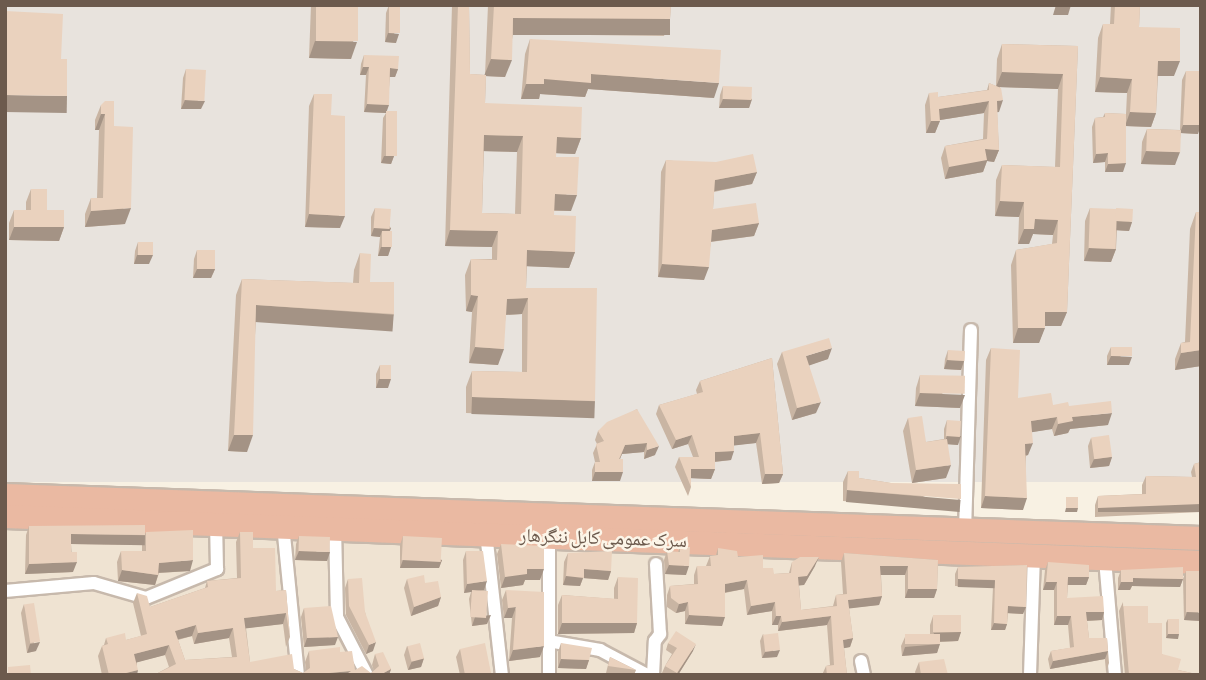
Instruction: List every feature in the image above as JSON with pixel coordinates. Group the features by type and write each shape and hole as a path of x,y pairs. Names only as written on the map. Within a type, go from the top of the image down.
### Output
{"highway":[{"name":"سرک عمومی کابل ننگرهار","path":"5,495 1201,538"},
{"name":"سرک عمومی کابل ننگرهار","path":"5,516 1201,562"}],"street":[{"path":"965,553 971,330"},
{"path":"5,592 94,583 146,598 217,569 216,523"},
{"path":"283,525 298,675"},
{"path":"335,527 337,617 367,675"},
{"path":"486,533 502,675"},
{"path":"548,675 549,535"},
{"path":"1030,675 1034,556"},
{"path":"1105,559 1115,675"},
{"path":"653,675 655,640 660,634 656,564"},
{"path":"548,641 600,650 647,675"}],"shaded area":[{"path":"5,5 1201,5 1201,482 5,482"},
{"path":"5,517 1201,567 1201,675 5,675"}],"building":[{"path":"316,5 358,5 358,41 316,41"},
{"path":"389,5 400,5 400,33 389,33"},
{"path":"458,5 469,5 470,74 486,75 485,103 582,107 581,138 557,137 556,157 579,157 577,195 555,194 554,215 576,216 575,252 527,250 526,288 597,288 595,401 472,397 472,371 527,372 528,298 507,299 504,349 475,347 478,296 471,295 471,259 497,260 498,231 450,230","holes":["484,135 523,136 521,214 482,213"]},
{"path":"494,5 671,5 670,19 513,18 512,60 491,59"},
{"path":"1115,5 1140,5 1139,27 1180,28 1180,61 1158,61 1156,113 1130,112 1132,79 1100,77 1103,24 1114,24"},
{"path":"5,11 63,14 61,59 67,59 67,96 5,95"},
{"path":"530,39 721,50 719,83 591,74 591,83 544,79 544,84 526,84"},
{"path":"1002,44 1078,46 1067,312 1045,312 1045,328 1018,328 1016,250 1057,243 1058,220 1035,219 1034,229 1024,229 1024,202 1000,201 1002,165 1060,167 1063,74 1002,72"},
{"path":"364,55 399,56 398,69 390,68 389,105 367,104 369,67 363,67"},
{"path":"186,69 206,70 204,101 184,100"},
{"path":"1186,71 1199,71 1201,125 1183,125"},
{"path":"989,83 1001,88 1003,100 997,101 999,150 985,149 987,160 949,167 945,146 987,139 989,101 939,109 940,121 931,121 929,93 938,92 938,97 989,90"},
{"path":"723,86 752,87 752,100 723,99"},
{"path":"314,94 332,94 331,115 345,116 345,216 309,214"},
{"path":"105,101 114,101 114,126 133,127 131,208 91,211 91,198 103,198 105,114 101,114 101,105"},
{"path":"386,111 397,111 397,156 386,156"},
{"path":"1105,113 1126,114 1126,163 1108,164 1108,153 1096,154 1095,118 1105,117"},
{"path":"1147,129 1181,130 1180,152 1146,151"},
{"path":"753,154 757,172 715,180 713,209 756,203 759,223 712,230 709,267 662,264 666,160 716,162"},
{"path":"31,189 47,189 47,210 64,210 64,227 14,227 14,210 31,210"},
{"path":"375,208 391,209 390,229 374,228"},
{"path":"1090,208 1117,209 1116,249 1089,248"},
{"path":"1116,208 1133,209 1132,222 1115,221"},
{"path":"1196,212 1201,212 1201,350 1181,353 1181,343 1190,342"},
{"path":"382,231 392,231 392,247 382,247"},
{"path":"138,242 153,242 153,255 138,255"},
{"path":"197,250 215,250 215,269 197,269"},
{"path":"360,253 371,254 370,282 394,282 394,314 256,305 253,435 234,435 242,279 359,283"},
{"path":"829,338 832,348 806,356 821,402 797,408 782,352"},
{"path":"1111,347 1132,347 1132,356 1111,356"},
{"path":"991,348 1020,350 1018,398 1051,393 1053,405 1068,402 1069,406 1111,401 1112,413 1072,417 1073,421 1058,424 1057,417 1031,421 1033,443 1025,444 1027,498 985,496"},
{"path":"948,350 965,351 964,361 947,360"},
{"path":"772,358 783,474 765,474 760,433 734,436 734,451 715,452 715,469 691,469 691,487 679,457 699,457 692,435 676,440 659,405 703,392 700,381"},
{"path":"380,365 391,365 391,379 380,379"},
{"path":"920,375 965,376 965,394 920,393"},
{"path":"637,409 659,446 647,450 647,443 625,445 619,459 623,459 623,472 595,472 595,462 600,462 596,444 604,441 598,431 607,422"},
{"path":"922,416 926,442 947,439 951,465 916,470 908,418"},
{"path":"947,420 961,421 960,437 946,436"},
{"path":"1109,435 1112,457 1094,459 1091,438"},
{"path":"1201,462 1201,504 1098,508 1098,496 1146,494 1146,476 1196,477 1194,464"},
{"path":"848,471 859,471 859,478 891,483 961,484 961,499 847,490"},
{"path":"1066,497 1078,497 1078,508 1066,508"},
{"path":"145,525 145,535 71,534 71,552 77,552 77,562 29,564 29,526"},
{"path":"193,530 193,560 159,563 158,575 122,570 121,551 146,551 146,532"},
{"path":"240,532 253,532 253,548 275,548 276,591 286,590 290,637 286,613 244,618 250,662 292,654 294,669 303,673 310,668 309,651 340,647 340,652 352,651 355,670 362,666 371,673 379,666 375,654 383,652 391,669 380,675 345,675 351,671 307,675 154,675 176,664 169,645 134,654 138,670 109,675 102,646 108,644 106,638 125,633 126,640 147,634 137,593 147,596 150,607 208,587 207,581 241,578","holes":["196,625 198,633 233,628 237,657 185,660 175,631"]},
{"path":"299,536 330,537 329,552 298,551"},
{"path":"403,536 442,538 441,562 402,560"},
{"path":"501,544 544,546 544,569 527,569 527,574 505,577"},
{"path":"680,547 690,547 689,566 669,565 667,551 680,552"},
{"path":"718,548 737,551 738,557 763,555 763,568 773,568 774,574 791,573 792,562 800,557 819,557 807,576 798,577 801,610 837,606 836,595 847,594 844,553 938,560 937,589 908,589 908,566 880,566 882,596 848,600 853,638 843,640 847,675 827,675 826,666 834,665 831,616 782,622 781,616 776,616 775,602 751,606 747,580 725,584 725,617 689,615 688,602 679,604 671,598 670,586 698,584 697,566 711,566 710,556 718,555"},
{"path":"466,551 483,551 487,581 467,584"},
{"path":"612,551 611,571 584,569 584,578 566,576 568,553"},
{"path":"1048,562 1089,565 1089,577 1068,577 1067,598 1103,596 1104,612 1086,612 1089,638 1107,638 1109,663 1108,651 1053,661 1051,651 1074,647 1071,616 1057,616 1057,582 1046,582"},
{"path":"1027,565 1026,607 1008,606 1007,624 994,623 995,580 958,579 958,567"},
{"path":"1183,567 1183,579 1133,578 1133,582 1121,582 1121,570"},
{"path":"1186,571 1201,571 1201,612 1186,612"},
{"path":"424,575 425,583 438,581 441,597 414,607 407,579"},
{"path":"618,577 638,578 637,623 562,623 562,595 618,599"},
{"path":"362,578 365,612 376,642 369,645 349,606 348,579"},
{"path":"472,590 488,591 486,618 470,617"},
{"path":"506,590 544,592 544,646 513,650 516,607 508,608"},
{"path":"34,603 40,642 30,643 24,605"},
{"path":"331,606 338,637 307,638 304,608"},
{"path":"1123,606 1148,606 1148,623 1162,623 1162,654 1181,659 1178,670 1201,675 1129,675"},
{"path":"933,615 961,615 961,632 933,632"},
{"path":"1168,619 1179,619 1179,634 1168,634"},
{"path":"676,631 696,644 677,673 665,666 677,648 668,643"},
{"path":"778,633 780,650 765,652 763,635"},
{"path":"905,634 940,634 940,644 905,644"},
{"path":"420,643 424,658 412,662 407,646"},
{"path":"485,643 491,673 503,675 465,675 460,649"},
{"path":"561,643 592,648 589,660 561,659"},
{"path":"610,657 636,670 608,666"},
{"path":"944,659 948,675 921,675 919,662"},
{"path":"30,665 31,675 8,675 8,667"}]}
